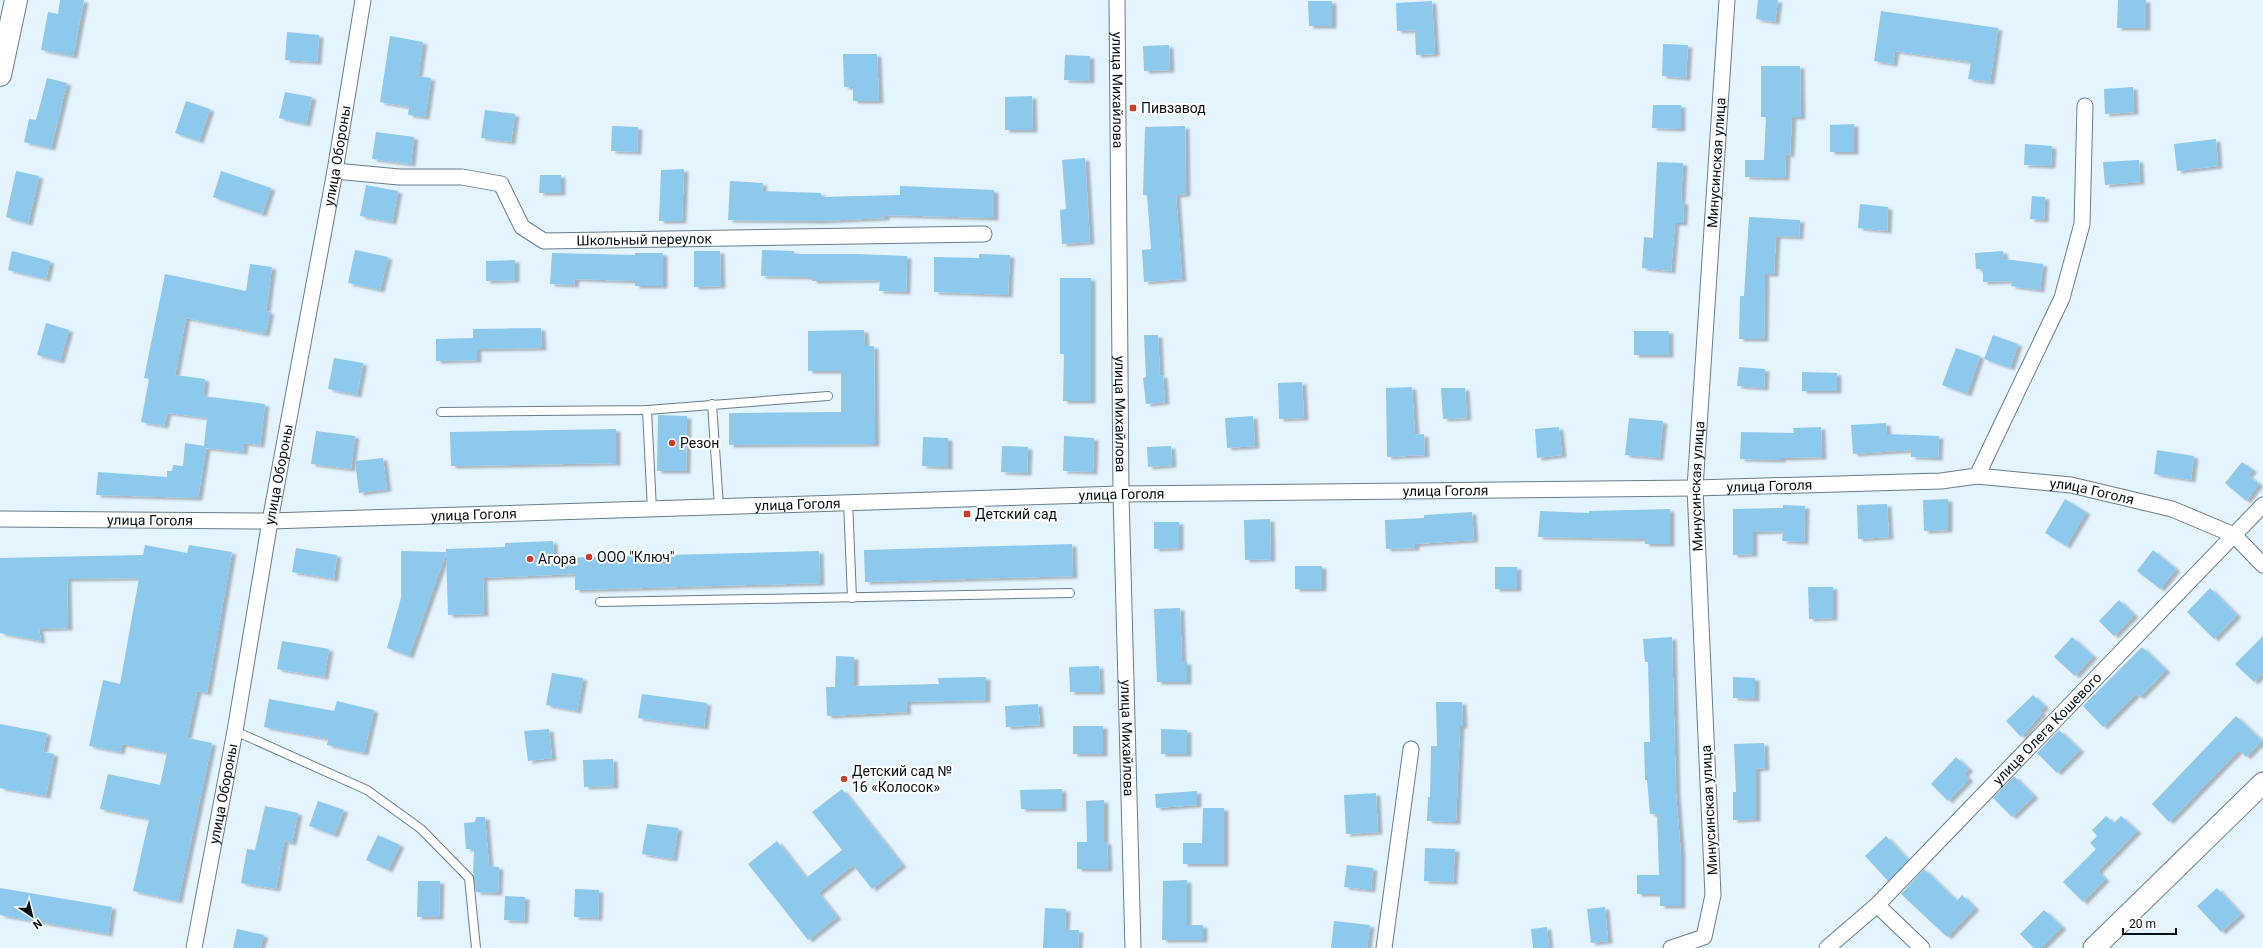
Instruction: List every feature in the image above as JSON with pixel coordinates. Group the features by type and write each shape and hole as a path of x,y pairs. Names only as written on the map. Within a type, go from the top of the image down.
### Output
{"main road":[{"path":"0,75 16,0"}],"street":[{"name":"улица Обороны","path":"194,948 235,731 270,521 335,171 363,0"},
{"name":"улица Михайлова","path":"1116,0 1121,494 1133,948"},
{"name":"Минусинская улица","path":"1671,948 1704,938 1713,895 1695,488 1727,0"},
{"path":"1976,476 2062,298 2082,224 2085,106"},
{"name":"Школьный переулок","path":"335,171 399,177 462,177 501,184 522,227 544,241 984,234"},
{"name":"улица Гоголя","path":"0,519 270,521 652,510 848,501 1121,494 1695,488 1941,481 1976,476 2070,485 2172,509 2234,535"},
{"name":"улица Олега Кошевого","path":"1827,948 1877,905 2263,505"},
{"path":"2234,535 2263,565"},
{"path":"1384,948 1411,749"},
{"path":"2094,948 2263,783"},
{"path":"1877,905 1922,948"}],"lane":[{"path":"441,412 647,410 828,396"},
{"path":"712,404 719,507"},
{"path":"647,410 652,510"},
{"path":"848,501 852,598"},
{"path":"600,602 1070,593"},
{"path":"235,731 367,790 421,829 469,878 476,948"}],"building":[{"path":"60,0 84,0 73,56 41,50 48,12 58,14"},
{"path":"1758,0 1778,0 1775,22 1756,19"},
{"path":"2118,0 2146,0 2146,28 2117,28"},
{"path":"1308,1 1332,1 1332,26 1309,26"},
{"path":"1432,1 1435,54 1416,55 1415,30 1397,31 1396,3"},
{"path":"1881,11 1998,28 1990,82 1968,79 1971,62 1895,51 1893,64 1874,61"},
{"path":"287,32 319,35 317,62 285,60"},
{"path":"390,36 423,42 418,76 431,78 425,117 408,115 409,107 380,102"},
{"path":"1663,44 1688,45 1686,78 1662,76"},
{"path":"1169,45 1170,70 1144,71 1143,46"},
{"path":"843,54 877,54 879,101 853,101 853,87 844,87"},
{"path":"1065,55 1090,56 1090,81 1064,80"},
{"path":"1761,66 1800,66 1801,117 1792,117 1790,155 1786,154 1785,178 1745,177 1745,160 1764,160 1766,117 1761,117"},
{"path":"47,78 67,83 51,148 24,142 29,119 36,120"},
{"path":"2133,87 2134,112 2105,114 2104,89"},
{"path":"285,92 312,97 306,124 279,118"},
{"path":"1032,96 1033,130 1005,130 1005,97"},
{"path":"186,101 210,109 199,141 175,133"},
{"path":"1653,105 1681,105 1681,129 1652,128"},
{"path":"485,110 515,114 511,142 481,138"},
{"path":"1854,124 1854,152 1830,152 1830,125"},
{"path":"612,126 638,127 637,152 611,151"},
{"path":"1185,126 1186,194 1176,195 1182,279 1144,282 1142,250 1151,249 1147,195 1143,195 1145,127"},
{"path":"376,132 414,137 411,164 372,159"},
{"path":"2216,139 2218,166 2177,171 2174,144"},
{"path":"2025,144 2052,146 2051,166 2024,165"},
{"path":"1085,158 1090,242 1062,244 1060,210 1066,209 1062,160"},
{"path":"2139,160 2140,182 2105,185 2103,162"},
{"path":"1657,162 1683,163 1681,202 1684,202 1683,223 1675,223 1671,271 1642,268 1644,237 1653,238"},
{"path":"684,169 682,221 659,221 661,170"},
{"path":"16,171 39,176 28,223 6,217"},
{"path":"221,171 271,188 262,214 213,197"},
{"path":"540,175 561,175 561,193 539,193"},
{"path":"730,181 763,183 762,191 821,193 821,197 900,195 900,186 994,190 994,218 885,215 885,218 820,221 728,220"},
{"path":"366,185 398,191 392,222 360,216"},
{"path":"2032,196 2045,197 2044,220 2030,219"},
{"path":"1860,204 1888,207 1887,231 1858,228"},
{"path":"1749,217 1800,220 1799,237 1776,236 1774,274 1765,274 1764,339 1739,339 1740,296 1744,296"},
{"path":"355,250 388,257 380,290 348,283"},
{"path":"762,250 794,251 794,254 907,256 906,292 879,291 880,280 812,281 812,277 761,276"},
{"path":"12,251 50,261 46,279 8,270"},
{"path":"694,251 720,251 721,286 694,287"},
{"path":"2003,251 2004,259 2043,264 2040,290 2011,286 2012,281 1983,282 1983,269 1976,269 1975,253"},
{"path":"552,253 635,255 635,253 663,253 663,286 635,286 635,281 575,279 574,285 550,284"},
{"path":"979,254 1010,255 1008,295 934,292 934,257 979,258"},
{"path":"515,260 515,280 486,281 486,261"},
{"path":"250,264 272,267 266,311 270,312 265,334 186,318 175,375 205,379 203,396 265,404 260,445 244,443 243,452 206,448 198,498 96,495 98,472 167,477 167,471 172,471 173,465 183,466 185,443 204,446 207,418 167,413 164,426 141,422 149,379 144,378 165,274 246,291"},
{"path":"1060,278 1091,278 1091,401 1063,401 1064,354 1060,354"},
{"path":"46,323 69,330 60,361 37,355"},
{"path":"541,328 542,348 477,349 477,360 436,361 436,339 473,338 473,329"},
{"path":"864,330 865,346 874,346 875,444 729,445 729,413 841,412 841,371 808,371 808,331"},
{"path":"1634,331 1669,331 1669,355 1634,355"},
{"path":"1144,335 1158,335 1160,376 1163,375 1165,402 1146,404 1143,378 1146,377"},
{"path":"1993,335 2018,344 2010,368 1984,359"},
{"path":"1956,348 1980,356 1967,394 1942,385"},
{"path":"334,358 363,363 357,395 328,389"},
{"path":"1739,367 1765,369 1764,388 1737,386"},
{"path":"1802,372 1837,373 1837,391 1802,391"},
{"path":"1302,382 1304,418 1279,419 1278,383"},
{"path":"1412,387 1415,435 1424,434 1425,455 1387,457 1386,388"},
{"path":"1441,388 1465,388 1467,418 1443,419"},
{"name":"Резон","path":"658,415 687,416 686,471 657,471"},
{"path":"1253,416 1255,446 1227,448 1225,418"},
{"path":"1629,418 1663,421 1659,458 1625,455"},
{"path":"1886,423 1887,434 1939,436 1938,458 1911,457 1911,450 1853,454 1851,425"},
{"path":"1559,427 1562,455 1537,458 1535,429"},
{"path":"1821,427 1822,457 1781,458 1781,460 1740,459 1741,432 1794,433 1793,428"},
{"path":"616,429 616,463 451,466 450,432"},
{"path":"316,431 355,436 351,469 311,464"},
{"path":"1064,436 1094,438 1093,472 1063,471"},
{"path":"923,437 948,438 948,467 922,466"},
{"path":"1002,446 1028,447 1027,473 1001,472"},
{"path":"1171,446 1172,465 1148,467 1147,447"},
{"path":"2157,450 2194,456 2191,480 2154,474"},
{"path":"383,458 387,489 359,493 355,461"},
{"path":"2242,462 2253,470 2248,475 2259,484 2246,501 2225,483"},
{"path":"1948,499 1948,530 1924,531 1923,500"},
{"path":"2065,499 2086,512 2066,546 2045,533"},
{"path":"1887,504 1889,537 1858,539 1857,505"},
{"path":"1783,505 1805,506 1804,542 1782,541 1783,531 1753,532 1753,554 1733,555 1733,509 1783,508"},
{"path":"1670,509 1670,544 1645,544 1645,539 1538,537 1540,511 1589,513 1589,511"},
{"path":"1472,512 1474,540 1415,544 1415,548 1386,549 1385,520 1424,518 1424,515"},
{"path":"1270,519 1271,559 1245,560 1244,520"},
{"path":"1154,522 1179,522 1179,548 1154,549"},
{"path":"553,541 554,558 819,551 820,583 575,590 575,574 483,578 484,614 448,615 446,553 409,656 387,648 401,598 401,551 446,552 446,549 505,547 505,543"},
{"path":"1072,544 1073,576 865,582 864,550"},
{"path":"145,545 187,553 189,545 232,552 207,693 197,691 187,738 212,743 178,901 133,891 149,819 100,809 108,774 160,785 167,753 122,744 120,752 89,746 103,680 120,684 139,578 67,579 68,628 39,629 41,641 0,633 0,558 143,555"},
{"path":"296,548 337,555 334,579 292,572"},
{"path":"2153,550 2176,569 2160,589 2137,571"},
{"path":"1295,566 1322,566 1322,589 1295,589"},
{"path":"1495,567 1517,567 1517,589 1495,589"},
{"path":"1808,587 1833,587 1833,618 1809,619"},
{"path":"2210,588 2237,615 2214,639 2187,612"},
{"path":"2119,600 2134,615 2114,636 2099,621"},
{"path":"1180,608 1182,662 1187,662 1187,682 1157,682 1154,609"},
{"path":"2263,636 2263,673 2254,682 2235,664"},
{"path":"1672,637 1676,793 1681,855 1681,906 1660,906 1660,894 1637,894 1637,875 1659,875 1657,814 1650,814 1647,780 1645,780 1644,742 1650,742 1648,662 1645,662 1643,639"},
{"path":"2072,637 2093,656 2075,676 2054,657"},
{"path":"282,641 329,649 324,677 277,669"},
{"path":"2142,647 2166,670 2140,697 2136,694 2103,727 2083,706"},
{"path":"836,656 854,657 854,686 939,684 938,678 986,677 986,700 906,702 907,712 827,716 826,687 835,687"},
{"path":"1099,666 1100,692 1070,692 1069,667"},
{"path":"552,673 583,678 577,711 546,705"},
{"path":"1733,677 1755,678 1755,699 1733,698"},
{"path":"642,694 707,703 704,727 638,718"},
{"path":"2033,695 2045,706 2040,711 2042,713 2021,737 2006,721"},
{"path":"269,699 334,711 337,701 374,710 364,753 327,745 328,739 264,727"},
{"path":"1436,702 1462,702 1463,726 1460,726 1456,822 1427,821 1428,797 1430,797 1431,746 1437,746"},
{"path":"1038,704 1040,725 1006,727 1005,706"},
{"path":"2236,716 2262,741 2246,757 2239,750 2169,822 2152,804"},
{"path":"0,724 47,733 43,752 54,754 46,796 0,788"},
{"path":"1073,726 1103,726 1103,754 1073,754"},
{"path":"549,729 552,758 528,761 524,731"},
{"path":"1161,729 1187,730 1187,754 1161,754"},
{"path":"2059,730 2080,750 2057,773 2037,753"},
{"path":"1764,743 1765,768 1756,769 1756,819 1733,820 1733,792 1736,792 1734,744"},
{"path":"1956,757 1969,769 1964,774 1969,779 1948,801 1931,784"},
{"path":"613,759 614,786 584,787 583,760"},
{"path":"2014,776 2034,796 2012,817 1993,798"},
{"path":"842,789 902,865 872,889 853,865 818,893 837,917 808,940 748,864 777,841 806,878 842,850 812,812"},
{"path":"1062,789 1062,809 1021,809 1020,790"},
{"path":"1197,791 1197,805 1156,808 1155,794"},
{"path":"1376,793 1378,832 1346,834 1344,795"},
{"path":"1104,800 1104,842 1107,842 1108,869 1077,869 1077,842 1087,842 1086,801"},
{"path":"318,801 344,810 334,835 309,826"},
{"path":"265,806 298,813 292,843 284,841 276,889 241,883 247,849 255,850"},
{"path":"1203,808 1224,808 1224,864 1183,864 1183,843 1202,843"},
{"path":"2106,816 2114,823 2121,816 2137,831 2098,871 2105,879 2083,902 2063,882 2096,849 2090,843 2097,836 2092,830"},
{"path":"476,817 485,817 489,866 499,867 498,893 476,892 473,875 474,849 466,849 464,823 475,822"},
{"path":"647,824 678,828 673,859 642,854"},
{"path":"378,835 400,845 388,870 366,860"},
{"path":"1886,836 1908,860 1888,881 1865,856"},
{"path":"1425,848 1455,849 1453,882 1424,881"},
{"path":"1347,865 1373,868 1371,890 1344,887"},
{"path":"1924,869 1957,901 1962,895 1975,908 1947,937 1901,894"},
{"path":"1187,880 1187,925 1203,925 1203,940 1162,940 1163,881"},
{"path":"418,881 440,881 439,917 417,917"},
{"path":"0,888 112,907 108,934 0,915"},
{"path":"2217,888 2241,914 2221,932 2197,906"},
{"path":"575,889 599,890 598,918 574,917"},
{"path":"505,896 525,897 524,921 504,920"},
{"path":"1605,907 1608,941 1591,943 1587,909"},
{"path":"1045,908 1066,909 1065,930 1079,930 1078,948 1043,948"},
{"path":"2044,910 2062,927 2041,948 2034,948 2020,934"},
{"path":"1334,921 1370,925 1367,948 1331,948"},
{"path":"1547,927 1549,948 1533,948 1531,929"},
{"path":"237,929 264,935 260,948 233,948"}],"place":[{"name":"Пивзавод","path":"1133,108"},
{"name":"Резон","path":"672,443"},
{"name":"Детский сад","path":"967,514"},
{"name":"ООО \"Ключ\"","path":"589,557"},
{"name":"Агора","path":"530,559"},
{"name":"Детский сад № 16 «Колосок»","path":"844,779"}]}
